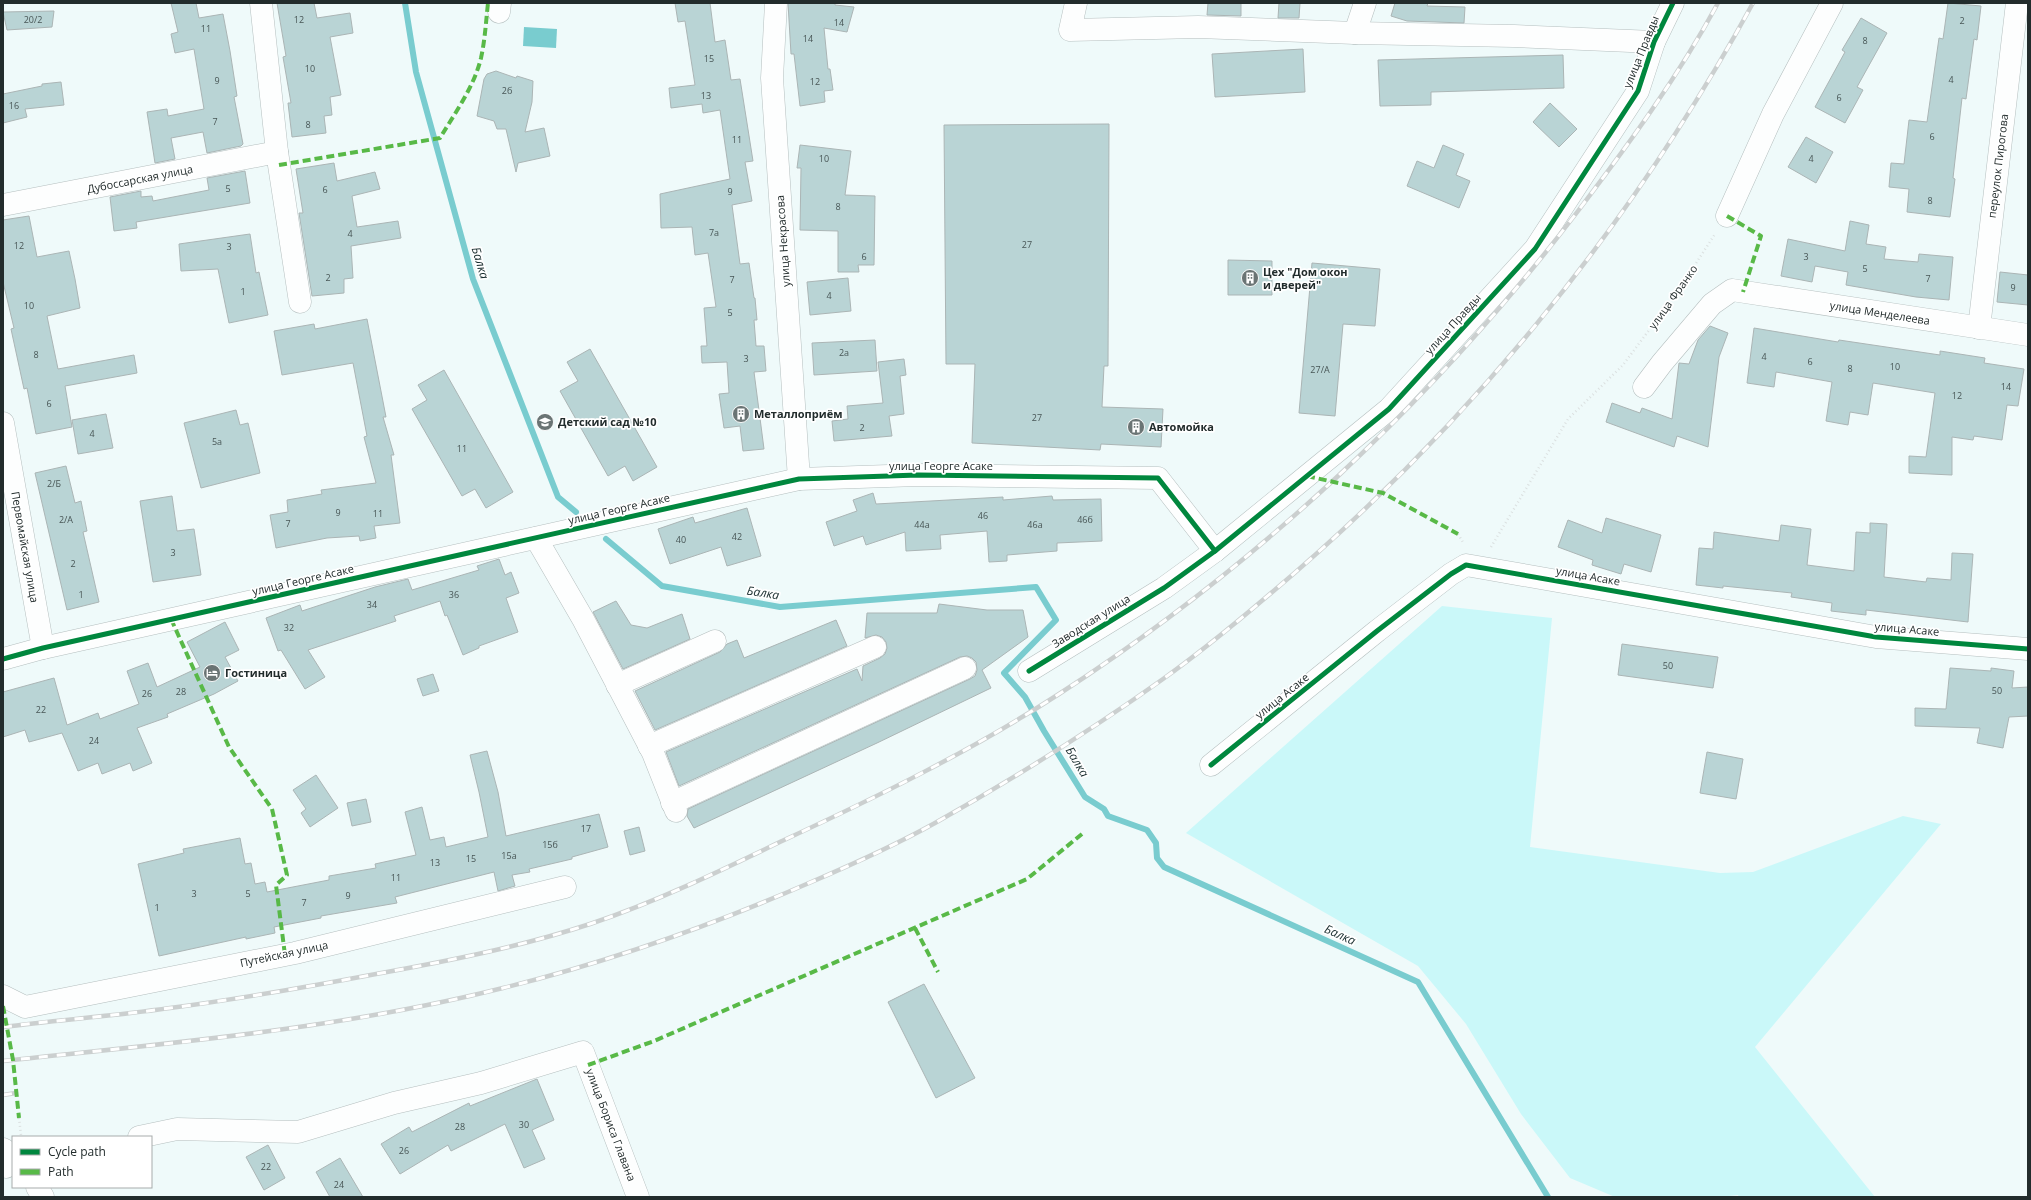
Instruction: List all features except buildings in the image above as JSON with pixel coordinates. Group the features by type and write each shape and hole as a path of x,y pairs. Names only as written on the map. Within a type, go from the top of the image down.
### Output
{"street":[{"path":"261,3 277,152 300,302"},
{"name":"улица Некрасова","path":"776,3 772,78 799,479"},
{"path":"1076,3 1070,30 1198,27 1355,33 1514,36 1654,42"},
{"path":"1355,33 1365,3"},
{"name":"улица Правды","path":"1164,588 1215,551 1389,409 1535,249 1638,90 1654,42 1673,3"},
{"path":"1727,216 1773,114 1832,3"},
{"name":"переулок Пирогова","path":"1979,328 2017,3"},
{"name":"Дубоссарская улица","path":"3,205 277,152"},
{"name":"улица Менделеева","path":"1644,387 1662,363 1712,304 1732,290 2028,335"},
{"name":"Первомайская улица","path":"3,423 43,648"},
{"name":"улица Георге Асаке","path":"3,659 43,648 799,479 918,475 1158,478 1215,551"},
{"path":"536,538 583,619 649,746 674,807 965,668"},
{"name":"улица Асаке","path":"1211,765 1451,574 1466,565 1876,637 2028,649"},
{"name":"Заводская улица","path":"1029,672 1164,588"},
{"path":"617,685 715,641"},
{"path":"649,746 875,648"},
{"name":"Путейская улица","path":"3,996 24,1007 32,1006 295,953 565,887"},
{"name":"улица Бориса Главана","path":"144,1136 177,1129 298,1132 394,1103 481,1083 583,1052 638,1197"},
{"path":"38,1188 43,1197"}],"path":[{"path":"19,1118 21,1136"}],"shaded area":[{"path":"1442,606 1552,618 1530,847 1720,873 1753,872 1903,816 1941,824 1755,1047 1875,1197 1739,1197 1738,1195 1720,1197 1615,1197 1570,1178 1521,1114 1466,1024 1418,966 1186,833"}],"water":[{"path":"524,27 557,29 556,48 523,46"}],"waterway":[{"name":"Балка","path":"405,3 416,72 473,279 558,497 576,512"},
{"name":"Балка","path":"606,539 662,586 780,607 1036,587 1056,620 1004,673 1025,697 1044,731 1085,797 1104,809 1108,816 1147,830 1156,843 1157,858 1164,867 1418,982 1548,1197"}],"railway":[{"path":"3,1027 149,1011 222,1001 457,959 564,932 639,906 688,886 735,864 923,772 1026,715 1133,644 1204,591 1273,534 1339,475 1403,413 1464,348 1523,281 1578,211 1634,136 1669,84 1718,3"},
{"path":"3,1061 192,1041 379,1014 503,988 581,967 658,942 734,914 809,883 904,840 1022,772 1079,736 1176,670 1214,640 1264,599 1337,535 1407,468 1473,397 1537,324 1596,248 1652,169 1705,87 1753,3"},
{"path":"3,1095 16,1093"}],"marked path":[{"path":"279,165 440,138 464,100 478,69 484,44 488,3"},
{"path":"1727,216 1761,236 1743,292"},
{"path":"1307,476 1383,493 1458,534"},
{"path":"171,619 229,747 272,809 287,875 276,885 285,955"},
{"path":"588,1065 654,1041 1027,879 1082,834"},
{"path":"915,928 938,972"},
{"path":"3,1006 13,1060 19,1118"}],"cycle path":[{"path":"1029,671 1164,588 1215,551 1389,409 1535,249 1638,91 1654,42 1673,3"},
{"path":"3,659 43,648 799,479 918,475 1158,478 1215,551"},
{"path":"1211,765 1377,631 1451,574 1466,565 1876,637 2028,649"}],"place":[{"name":"Цех \"Дом окон и дверей\"","path":"1250,278"},
{"name":"Металлоприём","path":"741,414"},
{"name":"Детский сад №10","path":"545,422"},
{"name":"Автомойка","path":"1136,427"},
{"name":"Гостиница","path":"212,673"}]}
